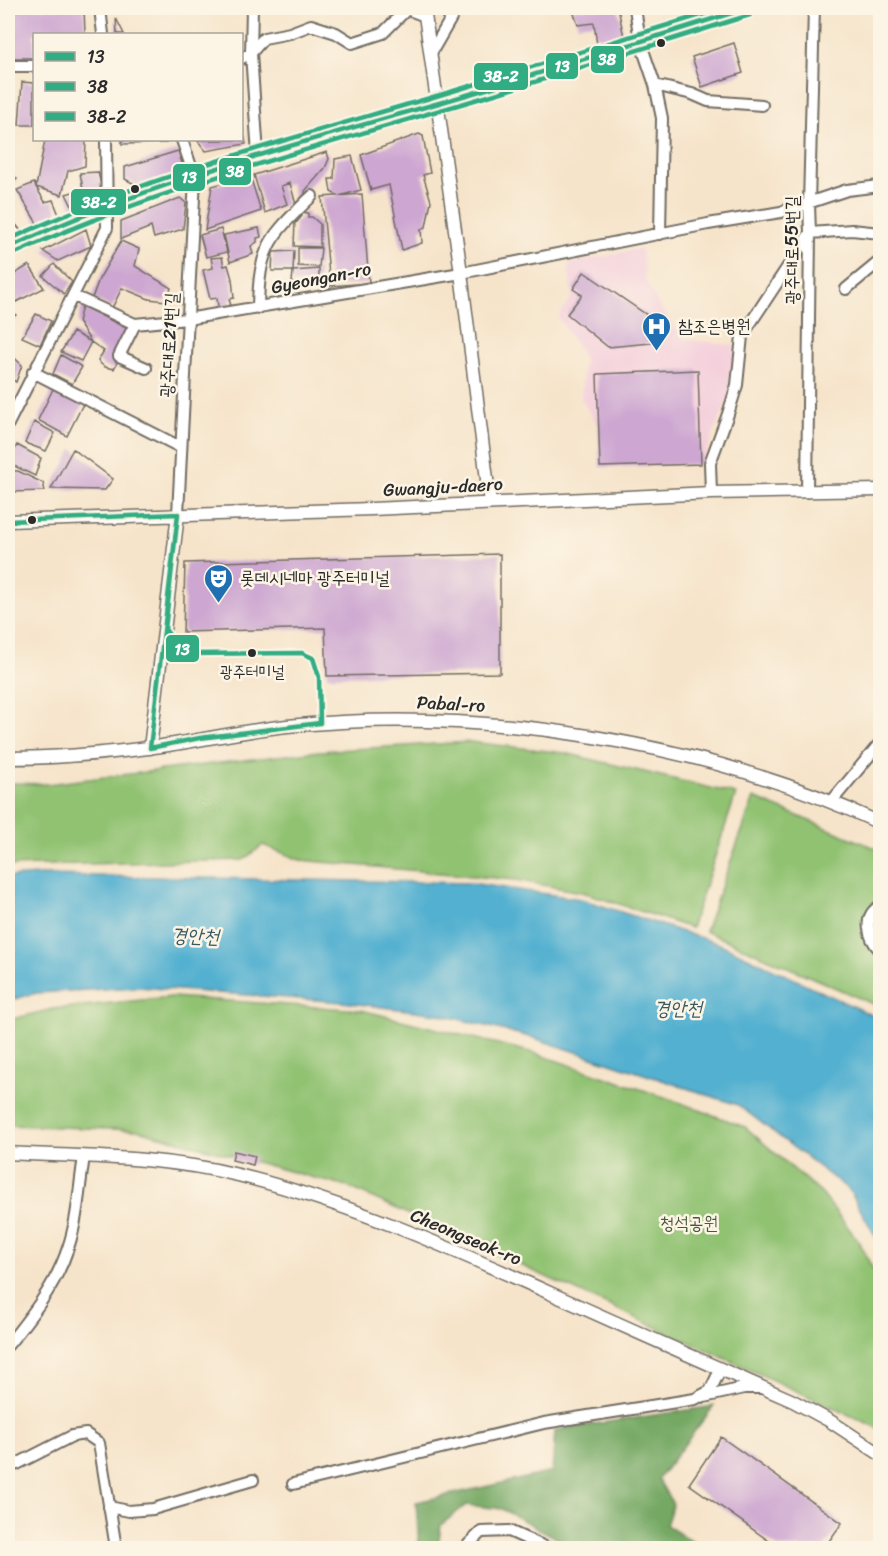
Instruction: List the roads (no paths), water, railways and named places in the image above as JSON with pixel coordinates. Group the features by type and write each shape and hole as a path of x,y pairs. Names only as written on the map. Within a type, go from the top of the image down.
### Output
{"street":[{"path":"100,8 103,33"},
{"path":"252,8 246,55 258,154"},
{"path":"431,53 458,8"},
{"path":"635,8 640,41 655,86 662,118 660,234"},
{"path":"8,248 21,240 106,207 195,178 258,154 436,104 734,10 748,8"},
{"name":"광주대로55번길","path":"807,492 809,204 814,8"},
{"path":"246,55 264,38 290,33 310,25 336,33 352,43 383,33 407,9 424,12 461,273 490,503"},
{"path":"8,66 33,66"},
{"path":"655,86 692,94 708,101 762,105"},
{"path":"8,423 107,228 106,141"},
{"path":"182,141 195,178"},
{"name":"광주대로21번길","path":"178,514 195,178"},
{"name":"Gyeongan-ro","path":"135,324 188,319 461,273 781,212 847,190 880,186"},
{"path":"258,308 260,268 271,239 312,196"},
{"path":"8,225 21,240"},
{"path":"711,493 710,463 737,385 742,336 810,233 852,230 880,233"},
{"path":"846,289 880,261"},
{"path":"74,296 135,324 119,356 146,368"},
{"path":"33,372 180,447"},
{"name":"Gwangju-daero","path":"8,520 372,509 711,493 880,490"},
{"path":"150,748 178,514"},
{"name":"Pabal-ro","path":"8,758 83,755 150,748 200,738 320,723 406,720 492,724 587,736 642,747 756,776 832,801 880,823"},
{"path":"832,801 880,743"},
{"path":"880,906 875,909 868,923 869,936 880,950"},
{"name":"Cheongseok-ro","path":"8,1153 157,1162 212,1169 303,1192 463,1254 764,1388 830,1421 880,1454"},
{"path":"8,1345 44,1297 69,1246 84,1157"},
{"path":"695,1399 710,1391 720,1370"},
{"path":"293,1484 544,1423 695,1399 744,1388 764,1388"},
{"path":"8,1467 72,1436 86,1434 99,1443 109,1507 112,1546"},
{"path":"109,1507 129,1511 153,1509 253,1480"},
{"path":"465,1548 480,1532 508,1531 546,1548"}],"water":[{"name":"경안천","path":"40,875 470,883 581,899 720,944 880,1019 880,1244 849,1190 738,1105 534,1038 438,1014 342,1002 139,987 36,993 8,1001 8,877"}],"place":[{"name":"참조은병원","path":"657,352"},
{"name":"롯데시네마 광주터미널","path":"219,604"},
{"name":"광주터미널","path":"252,653"}],"park label":[{"name":"청석공원","path":"689,1223"}]}
